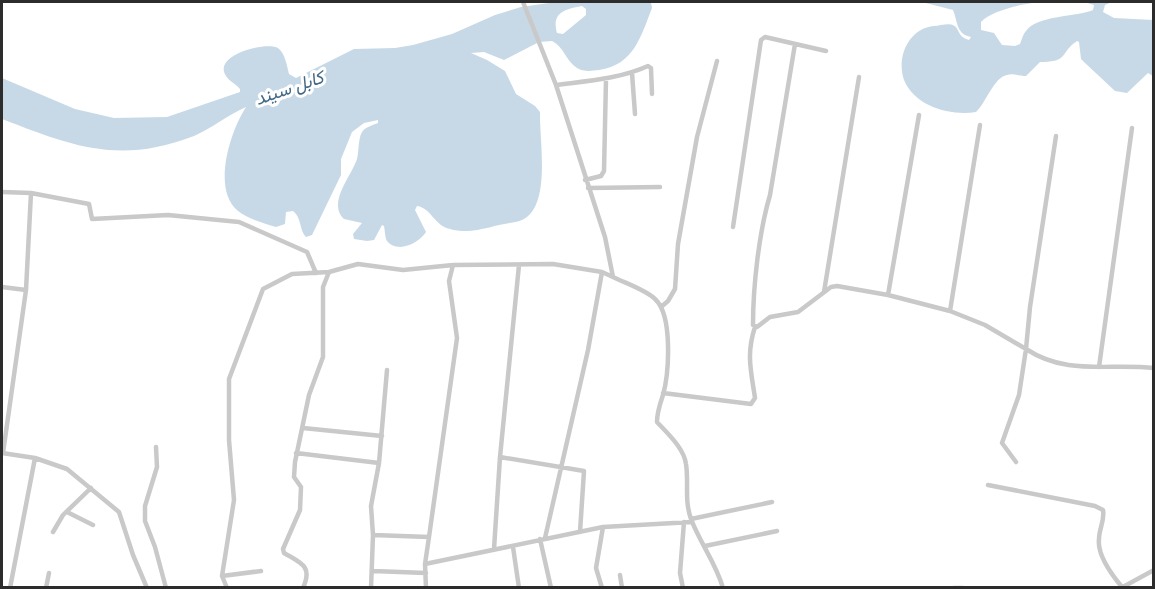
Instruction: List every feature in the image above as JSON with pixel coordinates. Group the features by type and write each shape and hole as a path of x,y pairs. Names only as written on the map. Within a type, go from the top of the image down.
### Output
{"street":[{"path":"524,2 556,85 605,237 614,276"},
{"path":"734,227 761,40 765,37 826,51"},
{"path":"755,327 753,325 753,297 795,44"},
{"path":"661,308 675,289 678,244 697,137 717,61"},
{"path":"556,85 606,79 650,67 652,94"},
{"path":"632,73 635,114"},
{"path":"824,292 859,77"},
{"path":"585,180 601,176 604,171 606,79"},
{"path":"888,295 919,115"},
{"path":"950,311 980,125"},
{"path":"1099,367 1132,128"},
{"path":"1016,462 1002,443 1019,394 1056,136"},
{"path":"588,188 660,187"},
{"path":"2,192 31,194 89,204 92,219 168,215 239,222 307,252 316,273"},
{"path":"31,194 26,290 2,453 35,458 67,469 119,512 147,588"},
{"path":"227,588 222,576 234,500 229,440 229,379 263,289 292,274 328,272 358,264 404,270 453,265 553,264 602,272 655,298 661,308 669,343 657,422 682,452 686,462 686,503 692,521 719,574 723,588"},
{"path":"426,588 425,564 457,338 449,281 453,265"},
{"path":"494,549 500,457 519,265"},
{"path":"303,588 307,579 307,570 301,563 284,553 283,549 300,510 301,487 294,477 296,453 309,395 323,357 323,287 328,272"},
{"path":"551,588 542,539 588,351 602,272"},
{"path":"663,393 751,404 755,398 748,361 755,327 770,317 798,312 824,292 837,286 888,295 976,320 1040,358 1058,365 1154,368"},
{"path":"2,287 26,290"},
{"path":"371,588 373,535 371,506 379,463 387,370"},
{"path":"2,412 9,413"},
{"path":"303,428 382,436"},
{"path":"156,447 156,467 145,506 145,521 166,588"},
{"path":"296,453 379,463"},
{"path":"500,457 585,472 580,532"},
{"path":"10,588 35,458"},
{"path":"988,485 1095,506 1103,510 1104,515 1098,538 1099,550 1122,587 1154,570"},
{"path":"53,532 67,512 91,488"},
{"path":"425,564 603,527 692,521 772,502"},
{"path":"67,512 93,525"},
{"path":"683,588 680,573 684,522"},
{"path":"602,588 597,568 603,527"},
{"path":"705,546 777,531"},
{"path":"373,535 429,537"},
{"path":"513,547 519,588"},
{"path":"222,576 261,571"},
{"path":"373,571 426,573"},
{"path":"46,588 48,573"},
{"path":"620,575 622,588"},
{"path":"954,588 963,588"}],"water":[{"name":"کابل سيند","path":"556,2 651,2 652,8 635,48 620,62 599,70 585,71 573,65 552,41 539,42 504,60 484,52 471,53 505,71 516,94 540,112 542,171 537,201 531,213 522,220 468,231 445,227 422,207 417,206 415,210 426,232 408,246 397,247 387,241 382,225 374,240 354,239 353,234 362,223 344,219 339,213 339,198 357,159 362,132 367,127 378,123 378,120 364,123 352,132 341,159 341,175 312,235 306,237 293,211 286,212 285,224 276,227 242,214 230,201 226,189 226,159 240,117 246,107 194,136 167,145 142,149 96,149 51,137 2,119 2,78 75,109 114,118 167,117 240,92 240,89 226,76 224,68 233,56 243,51 263,46 278,48 284,56 289,74 296,78 354,49 413,45 452,34 495,15 521,7","holes":["582,6 586,9 586,15 563,34 557,33 556,20 561,13"]},
{"path":"922,2 1042,2 1001,11 981,22 981,30 994,33 1002,45 1015,46 1020,44 1023,35 1031,26 1039,22 1093,10 1094,5 1084,2 1112,2 1105,5 1103,12 1114,18 1153,20 1153,76 1148,73 1127,93 1115,91 1081,59 1077,41 1060,59 1040,62 1026,76 1012,74 1002,77 976,112 945,111 935,108 916,97 904,80 902,62 907,45 911,38 925,28 951,24 965,39 969,40 971,37 958,27 953,10"}]}
